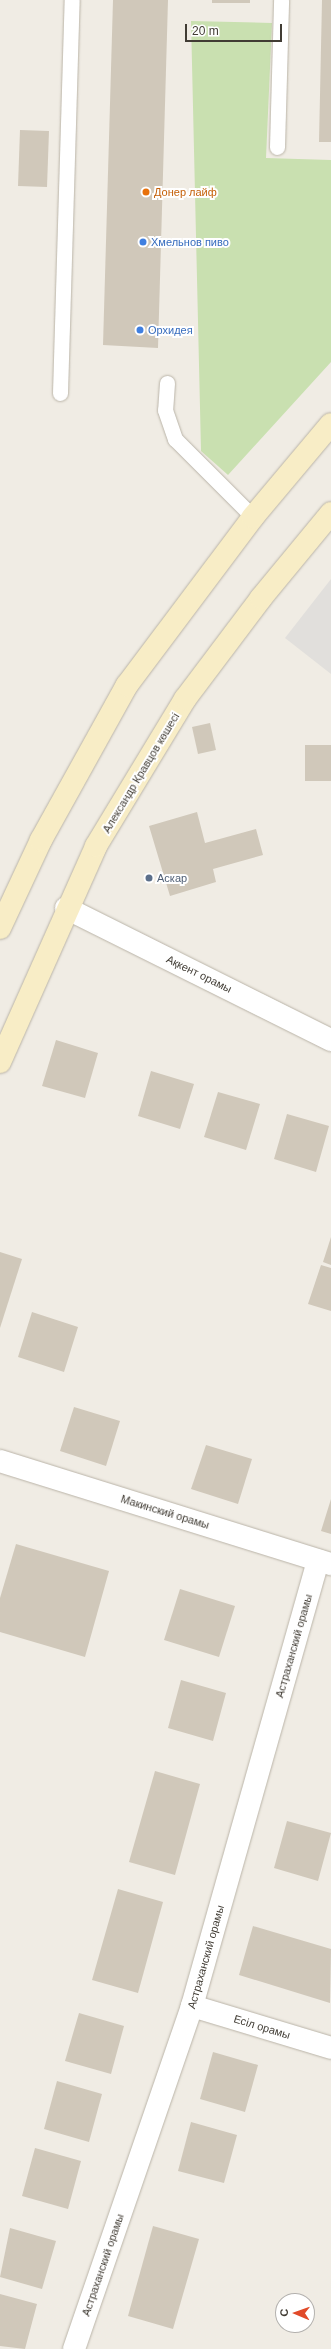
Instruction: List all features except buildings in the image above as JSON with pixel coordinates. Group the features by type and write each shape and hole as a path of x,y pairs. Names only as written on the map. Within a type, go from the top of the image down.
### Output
{"main road":[{"path":"1,924 41,840 127,685 254,517 331,424"},
{"name":"Александр Кравцов көшесі","path":"0,1062 66,908 96,846 185,699 261,598 331,513"}],"street":[{"name":"Ақкент орамы","path":"66,908 331,1040"},
{"name":"Макинский орамы","path":"0,1461 324,1562"},
{"name":"Астраханский орамы","path":"74,2349 192,2006 324,1562"},
{"name":"Есіл орамы","path":"192,2006 331,2048"}],"lane":[{"path":"60,393 72,0"},
{"path":"277,147 281,0"},
{"path":"167,383 164,410 175,440 254,517"}],"green space":[{"path":"191,21 272,23 266,158 331,160 331,362 228,475 201,451"}],"shaded area":[{"path":"331,579 331,674 285,638"}],"place":[{"name":"Донер лайф","path":"146,192"},
{"name":"Хмельнов пиво","path":"143,242"},
{"name":"Орхидея","path":"140,330"},
{"name":"Аскар","path":"149,878"}]}
